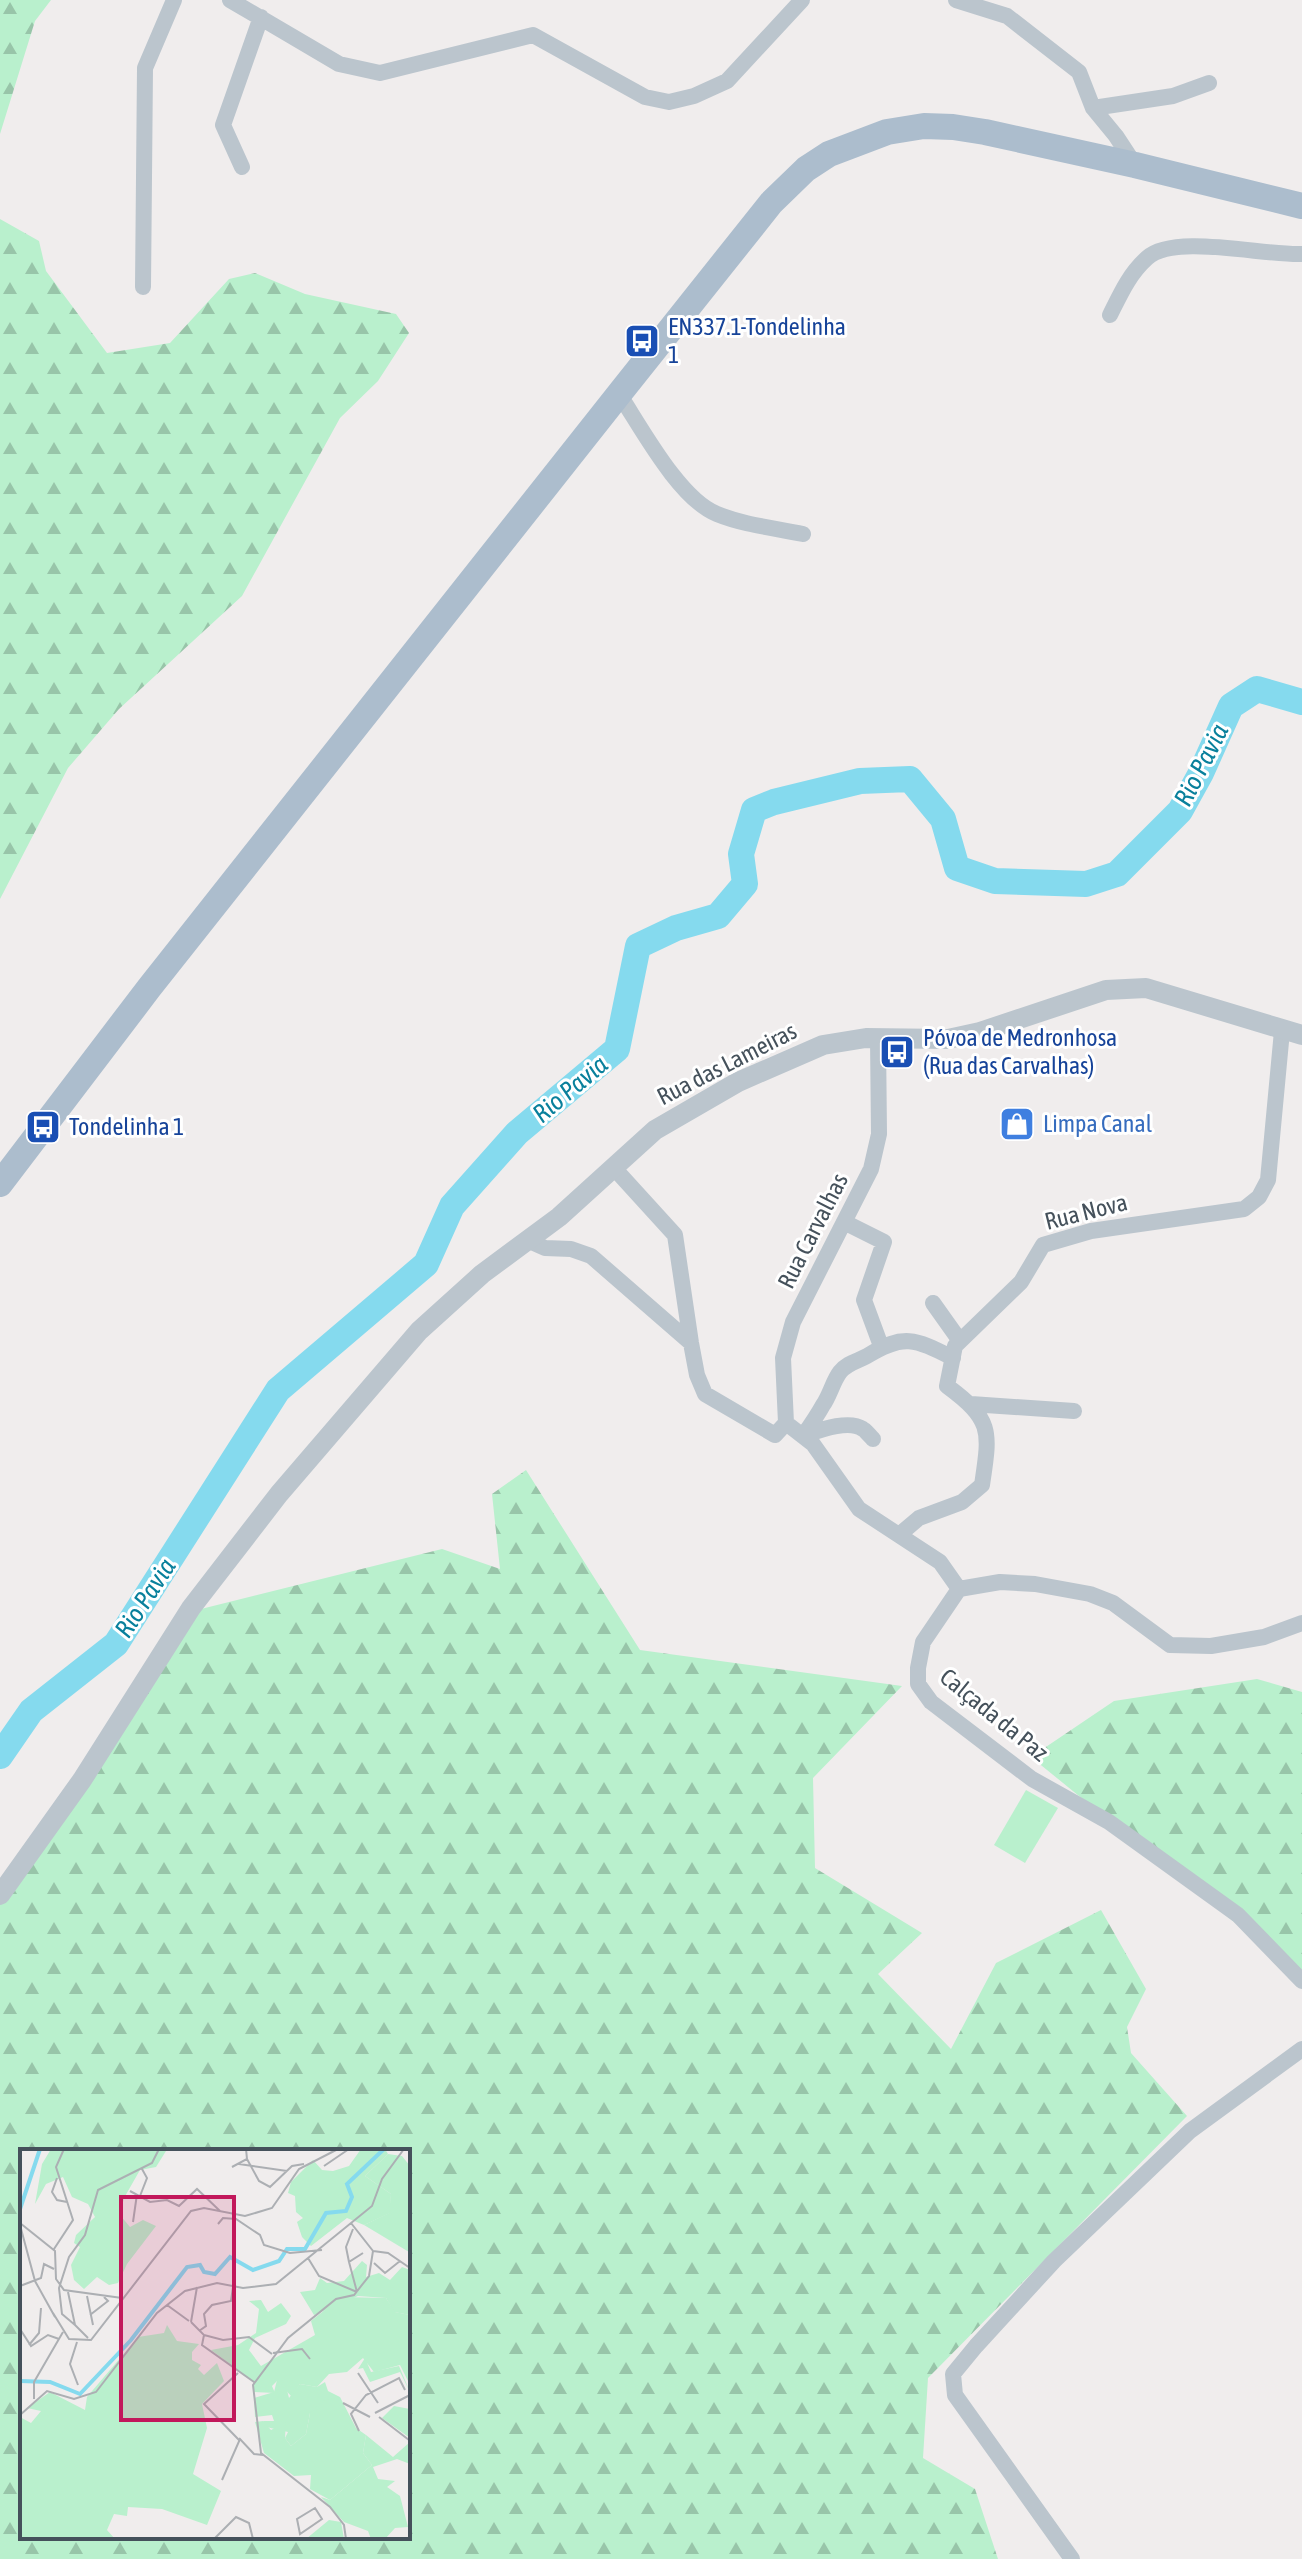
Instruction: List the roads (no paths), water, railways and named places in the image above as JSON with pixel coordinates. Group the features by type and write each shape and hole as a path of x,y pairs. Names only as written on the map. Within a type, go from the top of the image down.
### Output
{"main road":[{"path":"5,1171 771,203 806,169 829,154 867,138 904,128 953,127 1135,165 1292,204"}],"street":[{"path":"143,287 145,68 174,0"},
{"path":"230,0 339,64 380,73 533,35 645,97 669,102 694,96 727,81 802,0"},
{"path":"956,0 1007,16 1079,72 1093,108 1135,165"},
{"path":"242,167 223,125 261,17"},
{"path":"1093,108 1173,96 1209,83"},
{"path":"1292,204 1302,222"},
{"path":"1110,315 1129,277 1150,255 1192,245 1302,254"},
{"path":"619,394 653,451 695,498 715,514 803,534"},
{"name":"Rua das Lameiras","path":"0,1895 82,1780 191,1608 279,1494 424,1326 482,1274 559,1217 655,1130 738,1082 823,1045 878,1038 948,1039 980,1032 1106,990 1146,988 1292,1033"},
{"name":"Rua Nova","path":"899,1535 919,1518 962,1502 982,1485 988,1441 986,1425 971,1404 947,1386 955,1346 1021,1282 1043,1245 1091,1231 1244,1209 1259,1197 1268,1180 1292,1033"},
{"name":"Rua Carvalhas","path":"786,1423 783,1358 793,1322 871,1169 879,1134 878,1038"},
{"path":"614,1168 675,1235 697,1375 705,1394 775,1435 786,1423 803,1436 813,1444 859,1509 940,1562 959,1589 1000,1582 1035,1584 1090,1594 1113,1603 1170,1645 1211,1646 1264,1637 1302,1623"},
{"path":"844,1222 884,1242 864,1300 881,1346"},
{"path":"527,1240 545,1248 571,1249 591,1256 691,1343"},
{"path":"933,1303 960,1341"},
{"path":"803,1436 839,1373 847,1365 881,1346 896,1341 913,1341 953,1358"},
{"path":"971,1404 1074,1411"},
{"path":"803,1436 855,1426 864,1429 873,1439"},
{"name":"Calçada da Paz","path":"959,1589 923,1642 918,1684 931,1702 1032,1779 1109,1822 1238,1915 1302,1981"},
{"path":"1072,2559 955,2395 953,2374 1054,2261 1190,2131 1302,2049"}],"waterway":[{"name":"Rio Pavia","path":"0,1756 31,1711 116,1644 278,1390 426,1264 452,1206 517,1133 617,1049 638,946 676,928 718,916 745,884 741,854 754,810 774,802 860,781 910,779 943,819 957,868 995,881 1086,884 1117,874 1180,811 1231,706 1257,689 1302,702"}],"place":[{"name":"EN337.1-Tondelinha 1","path":"642,341"},
{"name":"Póvoa de Medronhosa (Rua das Carvalhas)","path":"897,1052"},
{"name":"Limpa Canal","path":"1017,1124"},
{"name":"Tondelinha 1","path":"43,1127"}]}
